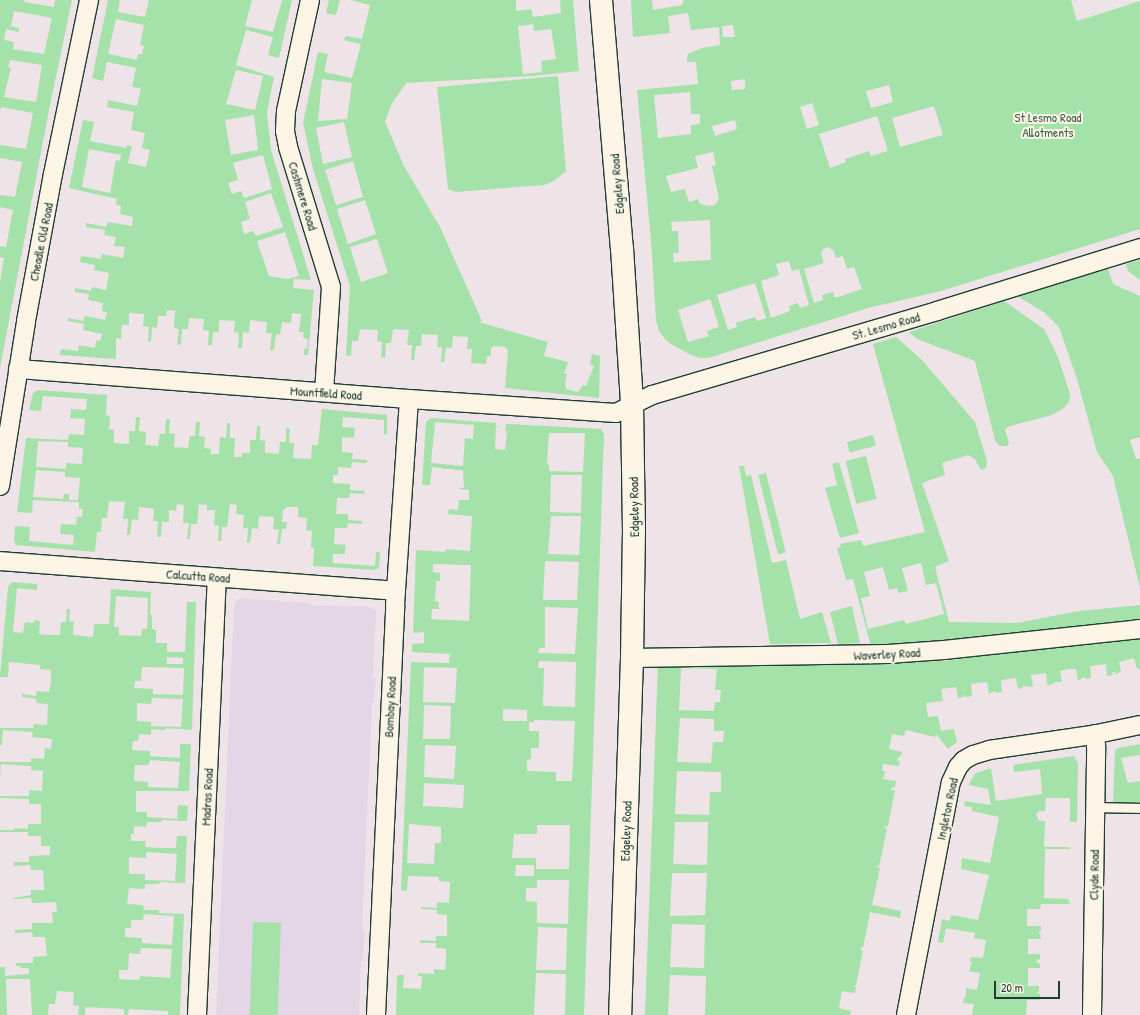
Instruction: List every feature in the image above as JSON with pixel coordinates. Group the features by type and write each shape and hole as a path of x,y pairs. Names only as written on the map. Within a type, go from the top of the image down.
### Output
{"main road":[{"name":"Edgeley Road","path":"601,0 622,248 632,404 634,530 632,658 620,1015"}],"street":[{"name":"Cheadle Old Road","path":"0,486 18,369 53,174 89,0"},
{"name":"Cashmere Road","path":"310,0 286,112 285,131 288,147 331,287 324,392"},
{"name":"St. Lesmo Road","path":"632,404 652,395 937,311 1140,248"},
{"name":"Mountfield Road","path":"18,369 409,399 616,413 632,404"},
{"name":"Bombay Road","path":"376,1015 396,591 409,399"},
{"name":"Calcutta Road","path":"0,561 396,591"},
{"name":"Madras Road","path":"197,1015 217,578"},
{"name":"Waverley Road","path":"632,658 888,654 944,650 1140,628"},
{"name":"Ingleton Road","path":"906,1015 951,782 958,767 964,760 973,755 989,750 1094,734 1140,725"},
{"name":"Clyde Road","path":"1092,1015 1096,746 1094,734"}],"lane":[{"path":"1094,807 1140,808"}],"shaded area":[{"path":"240,598 309,603 309,605 371,607 376,611 373,678 376,678 374,702 372,703 362,930 365,931 363,961 361,961 359,1015 216,1015 234,606"}],"green space":[{"path":"0,0 25,0 24,2 54,7 55,0 72,0 49,110 0,368 0,282 4,258 0,257 0,246 6,247 13,210 0,207 0,195 15,197 22,162 0,158 0,145 26,149 33,113 1,107 0,112","holes":["14,11 52,18 44,54 13,49 14,42 4,40 6,29 19,32 19,28 11,26","10,60 42,65 36,102 4,97 11,68 8,67"]},
{"path":"108,0 120,0 118,12 145,17 149,0 252,0 245,26 273,32 282,0 292,0 279,58 268,55 273,37 246,30 236,65 274,77 267,112 271,150 311,280 294,279 293,288 314,290 308,355 304,355 304,349 307,349 308,340 303,337 304,332 299,332 301,314 292,313 291,323 282,322 280,335 276,334 274,350 270,350 272,333 266,333 267,322 250,320 249,333 243,332 242,348 238,348 239,333 234,332 235,321 219,320 219,332 213,332 212,345 208,345 209,331 203,330 204,319 189,318 188,329 182,329 181,344 177,345 179,329 174,328 175,311 167,310 166,316 158,316 157,328 152,327 151,341 149,342 149,327 143,326 144,314 129,313 129,325 122,325 121,339 116,338 116,359 60,355 61,349 78,351 79,345 95,348 96,340 100,341 102,334 83,330 84,324 68,321 68,318 83,321 85,316 105,320 107,312 102,311 103,303 88,300 89,294 75,292 75,288 91,291 92,287 106,290 109,273 94,270 95,265 80,262 81,256 101,259 102,254 123,258 125,247 114,246 116,237 104,235 105,230 86,227 86,223 106,227 108,222 132,226 133,217 120,214 121,206 116,205 117,199 69,188 83,120 94,122 90,141 126,148 127,145 132,146 128,163 146,167 150,150 142,148 145,133 131,130 134,112 107,107 108,100 137,106 141,88 132,87 136,68 107,62 103,81 92,78","holes":["116,19 144,25 140,45 144,46 142,54 138,54 137,60 108,54","236,70 263,76 255,110 226,104","254,115 258,150 231,155 225,120","89,149 121,155 120,161 116,160 110,193 82,187","263,155 272,189 244,198 241,191 232,194 228,183 238,180 233,163","271,193 283,227 256,236 253,231 244,234 241,222 250,219 245,202","285,232 299,276 287,279 269,276 257,241"]},
{"path":"329,0 340,0 336,15 326,13"},
{"path":"350,0 516,0 516,11 531,9 533,17 561,13 560,0 573,0 579,71 532,76 406,83 391,105 385,122 404,166 440,227 482,321 479,322 548,342 544,356 568,362 564,373 567,374 565,383 566,389 578,392 583,385 586,386 594,366 590,364 592,354 600,356 599,398 505,388 508,350 505,347 494,346 491,348 491,356 487,356 486,364 471,363 472,349 467,349 468,337 453,336 452,348 446,348 444,362 441,362 442,347 437,347 438,335 422,334 421,346 416,346 414,360 411,360 412,345 407,345 409,330 393,329 391,343 386,343 385,358 381,357 382,342 377,341 378,330 360,329 358,341 352,341 351,356 346,355 350,286 313,169 303,123 318,52 328,54 324,72 352,78 361,44 344,40 346,36 362,39 370,5","holes":["533,24 534,31 551,29 556,59 541,61 542,72 523,74 518,26","322,79 352,83 347,119 318,121","344,122 352,157 323,164 316,128","353,161 363,197 336,205 325,170","365,200 376,234 348,244 337,209","377,239 388,273 361,282 350,247"]},
{"name":"St Lesmo Road Allotments","path":"631,0 652,0 653,10 682,5 684,0 1071,0 1077,21 1140,1 1140,229 941,291 868,308 708,358 700,358 691,355 665,339 659,331 656,320 651,241 637,90 698,84 696,62 687,62 688,54 702,48 720,45 719,27 691,30 688,13 668,16 670,33 633,37","holes":["733,25 735,37 723,37 722,26","745,79 745,89 732,90 731,81","889,85 893,102 871,108 866,91","690,92 691,114 700,114 700,124 691,125 691,134 658,138 654,95","812,103 819,125 807,129 800,107","934,106 943,135 900,147 892,118","877,116 888,151 871,156 869,151 845,159 846,162 830,168 819,134","735,120 737,129 715,136 712,126","713,152 716,165 712,166 719,199 715,205 709,206 700,204 698,199 689,202 685,189 671,192 666,176 698,168 695,156","710,220 711,260 674,262 673,253 679,253 678,231 672,231 671,222","828,247 834,251 836,258 843,256 847,269 854,267 862,289 835,298 833,292 822,295 823,300 814,303 804,269 824,263 821,254 823,249","789,261 792,271 799,269 809,305 800,308 798,303 789,306 790,311 771,318 761,281 779,275 776,264","755,283 766,318 757,321 755,317 736,323 737,327 728,330 717,295","710,299 719,327 707,331 709,336 688,342 678,310"]},
{"path":"558,76 566,171 554,181 544,185 455,192 448,189 437,87"},
{"path":"1140,260 1140,280 1128,271 1126,264"},
{"path":"1108,269 1113,284 1140,296 1140,437 1130,440 1136,459 1140,458 1140,588 1113,476 1097,452 1077,379 1059,327 1045,313 1017,296"},
{"path":"1004,301 1044,329 1058,357 1070,394 1069,402 1064,408 1052,415 1007,427 1005,430 1009,443 1007,446 998,445 995,440 975,361 917,339 909,332"},
{"path":"896,337 922,360 975,422 987,461 986,468 981,470 975,459 968,455 942,463 945,475 922,483 949,561 935,567 949,622 1017,623 1079,611 1140,605 1140,624 872,650 853,579 846,580 837,548 841,547 840,544 861,540 863,546 925,532 873,344","holes":["921,563 926,585 936,583 944,614 906,624 904,620 868,629 861,598 870,596 864,572 883,567 889,590 897,588 898,593 908,591 902,568"]},
{"path":"38,390 107,395 106,415 110,416 109,429 114,430 114,443 129,444 129,431 135,431 136,417 140,417 139,431 146,432 145,445 158,446 160,433 165,434 166,419 170,419 169,433 175,434 174,447 188,448 190,436 195,436 196,422 200,422 199,436 205,437 204,448 211,449 211,454 219,454 220,437 226,438 227,423 230,423 230,438 235,438 234,457 242,457 242,453 250,453 250,440 256,440 257,426 260,426 260,440 265,441 265,453 279,454 280,442 286,442 286,428 290,429 289,443 294,443 293,458 311,459 312,445 318,445 322,409 387,415 387,435 384,434 384,420 343,417 342,427 355,428 354,438 342,437 342,452 353,453 352,459 367,460 367,463 352,462 351,468 338,467 338,475 333,475 333,483 350,484 350,490 364,491 365,494 350,493 349,498 337,498 336,514 348,514 348,520 362,521 362,524 348,523 347,528 335,528 334,544 346,545 345,554 333,554 333,563 375,566 376,552 380,552 379,568 374,570 313,566 314,548 311,547 312,531 306,530 307,518 298,517 298,507 287,507 283,510 282,522 287,522 286,529 282,529 280,544 277,544 279,530 273,529 274,517 259,516 258,529 252,528 250,543 247,542 248,528 243,528 244,515 236,514 237,505 230,504 227,527 222,527 221,541 218,541 219,526 214,525 215,510 207,510 207,505 199,504 197,524 191,524 190,539 187,539 189,523 183,523 184,505 177,504 176,511 169,510 169,522 162,522 161,537 157,537 158,521 153,521 154,509 139,507 138,520 132,519 130,535 127,535 128,519 123,519 125,502 109,501 107,518 102,518 101,532 97,532 95,552 16,545 14,540 15,526 30,527 29,541 73,545 74,535 60,534 61,524 76,525 77,517 82,517 83,509 79,509 79,502 33,500 32,513 17,512 26,438 68,440 69,434 84,435 85,419 70,418 71,409 86,410 87,399 43,396 41,411 29,410 33,393","holes":["38,441 68,442 68,447 83,448 82,464 66,463 66,469 36,467","36,470 65,472 65,477 80,478 78,500 69,500 69,494 64,494 63,499 33,497"]},
{"path":"431,418 496,423 495,449 505,450 507,431 505,431 506,424 601,429 604,434 584,1015 565,1015 566,974 536,973 534,1015 396,1015 397,975 404,975 403,988 421,989 422,976 418,976 418,973 434,974 434,969 445,970 446,949 436,948 436,943 420,943 420,940 436,941 436,936 447,936 447,915 437,914 437,910 421,909 421,907 437,908 437,902 449,903 450,882 439,881 439,877 408,876 407,891 401,890 411,662 449,663 450,654 412,652 412,644 424,643 424,632 413,633 416,550 445,552 446,549 470,551 472,516 448,514 449,509 458,510 459,500 469,500 469,490 459,488 464,488 463,470 432,467 430,485 422,485 426,422","holes":["435,422 474,425 473,439 465,438 463,466 431,463","549,433 585,434 583,472 549,471 549,465 547,464","551,475 582,475 581,513 550,512","551,516 581,516 579,555 548,554","545,561 579,562 577,600 543,600","433,564 471,565 469,621 431,619 432,609 439,609 439,602 435,601 436,581 440,581 440,573 433,572","545,607 578,608 575,654 538,653 539,648 545,648","539,661 576,662 575,707 543,706 544,668 538,668","424,667 457,668 455,703 423,702","424,705 451,706 450,739 423,739","503,709 527,710 527,721 503,721","534,720 575,721 572,781 556,781 556,772 527,771 527,760 531,759 531,748 539,748 539,731 529,731 529,722 534,722","425,745 456,746 454,779 424,777","424,783 464,785 463,808 423,806","409,824 441,827 441,843 435,843 434,864 407,863","537,825 570,825 569,869 536,869 536,858 512,858 514,834 537,834","516,865 534,865 534,876 515,876","537,880 569,880 568,924 537,923 537,902 526,901 526,888 537,888","538,927 567,928 566,970 536,970"]},
{"path":"873,435 876,446 850,453 847,442"},
{"path":"866,456 877,499 856,504 846,461"},
{"path":"839,462 859,533 840,538 825,488 837,485 832,464"},
{"path":"739,466 744,466 746,476 751,475 772,563 786,560 800,619 822,612 831,643 770,644"},
{"path":"766,473 786,553 778,554 758,475"},
{"path":"12,582 37,584 37,590 17,588 13,632 23,633 25,622 34,623 34,620 40,621 39,634 60,635 61,622 66,622 67,609 70,609 69,621 74,622 73,635 93,637 94,624 109,624 111,589 151,592 150,614 152,615 152,629 156,630 156,643 167,643 167,652 185,652 187,602 196,602 192,730 166,728 165,730 151,729 151,735 139,734 138,741 133,741 132,750 150,751 150,756 180,758 180,744 191,744 189,791 136,791 136,812 147,812 147,817 177,819 178,805 188,806 187,821 162,820 162,822 147,822 146,827 134,826 134,834 131,834 131,841 146,841 145,847 160,848 176,848 177,836 187,836 185,883 160,882 159,884 145,884 145,889 129,888 127,904 143,905 144,910 159,910 159,913 184,914 180,1015 168,1015 168,1011 129,1009 128,1015 124,1015 124,1009 85,1007 85,1015 78,1015 79,1006 73,1005 74,992 57,991 55,1004 49,1004 48,1015 32,1015 30,979 6,979 7,1015 0,1015 0,967 5,967 5,976 29,974 29,968 21,968 20,966 16,966 16,963 33,963 33,957 47,956 45,937 33,937 32,932 15,933 15,930 32,929 32,923 53,923 52,912 57,912 56,902 32,903 31,898 13,898 31,895 31,890 44,890 43,870 31,870 30,865 14,866 14,862 29,862 29,856 50,855 50,846 41,846 41,836 28,836 28,832 0,832 0,830 14,830 14,828 28,829 28,824 41,824 41,804 29,804 29,799 0,798 0,796 29,796 29,790 42,791 43,771 31,770 31,766 1,764 0,779 0,762 31,762 31,758 44,759 45,748 51,749 52,739 32,737 33,732 3,730 2,745 0,745 0,728 33,728 34,724 47,725 48,704 36,703 36,699 22,697 22,694 36,696 37,691 49,692 51,681 51,670 40,669 40,665 9,662 8,677 0,677 8,587","holes":["116,596 148,598 147,629 142,629 141,636 119,635 119,627 114,627","167,657 183,658 183,664 167,664","142,667 184,668 183,695 153,694 153,689 134,688 135,681 141,681","152,698 183,699 181,727 151,726 151,722 137,721 137,703 151,704","150,760 180,762 178,788 148,787 148,782 134,781 135,765 149,765","146,852 177,854 175,881 145,880 145,874 129,874 129,857 146,858","144,914 174,916 172,945 142,943 142,938 125,937 125,928 131,928 131,920 143,920","141,948 172,949 170,978 140,976 139,980 119,979 119,970 128,970 129,953 140,954"]},
{"path":"852,606 860,643 838,644 830,612"},
{"path":"1140,636 1140,668 1137,669 1134,658 1119,662 1121,672 1115,674 1115,672 1112,672 1113,675 1107,676 1106,664 1090,666 1091,678 1086,679 1084,677 1078,680 1076,669 1060,671 1062,682 1055,682 1047,685 1046,673 1031,675 1033,687 1023,686 1023,688 1018,689 1016,678 1001,680 1002,692 996,693 995,691 989,694 987,682 971,684 972,696 967,697 965,695 964,697 958,698 956,687 941,689 943,701 926,703 928,717 938,716 941,731 954,729 957,742 948,749 937,735 935,737 906,730 904,736 892,734 889,749 902,752 897,761 900,761 899,766 883,764 882,771 885,771 883,779 896,781 895,788 892,787 891,790 895,790 888,826 883,827 887,829 879,866 875,866 880,868 872,905 901,911 900,918 870,912 863,948 861,947 860,950 863,951 856,985 853,986 856,987 855,993 842,991 839,1008 851,1011 850,1015 705,1015 706,976 670,975 668,1015 645,1015 658,663 945,661 1050,646","holes":["681,668 717,669 715,690 721,690 720,702 715,702 714,711 679,710","680,718 714,719 714,731 724,731 723,742 713,742 711,763 677,762","677,771 721,772 721,792 710,792 709,815 675,814","675,822 708,822 707,865 673,864","672,873 707,873 705,915 670,916","672,924 705,925 704,968 670,967"]},
{"path":"1140,744 1140,755 1121,758 1128,783 1140,781 1140,803 1113,803 1115,751 1118,748"},
{"path":"1074,756 1078,763 1077,822 1070,822 1070,798 1046,798 1045,811 1039,811 1036,814 1039,821 1045,821 1044,847 1069,847 1070,849 1045,849 1044,898 1068,899 1070,904 1041,904 1040,909 1027,909 1027,926 1041,926 1041,931 1038,932 1041,939 1028,939 1028,954 1040,954 1040,959 1037,960 1037,963 1040,963 1040,968 1028,968 1028,986 1039,986 1039,991 1037,993 1040,994 1040,1000 1027,1000 1026,1015 972,1015 974,1004 963,1003 966,996 966,988 977,990 980,973 969,971 972,962 970,962 971,957 983,958 986,940 974,938 975,933 946,928 943,943 938,942 942,919 950,921 951,915 978,920 989,875 961,869 962,858 990,863 999,817 972,811 972,807 964,806 965,801 991,805 988,789 969,785 976,773 991,768 996,801 1042,794 1040,769 1014,772 1013,765"},
{"path":"253,922 281,923 278,1015 250,1015"}]}
